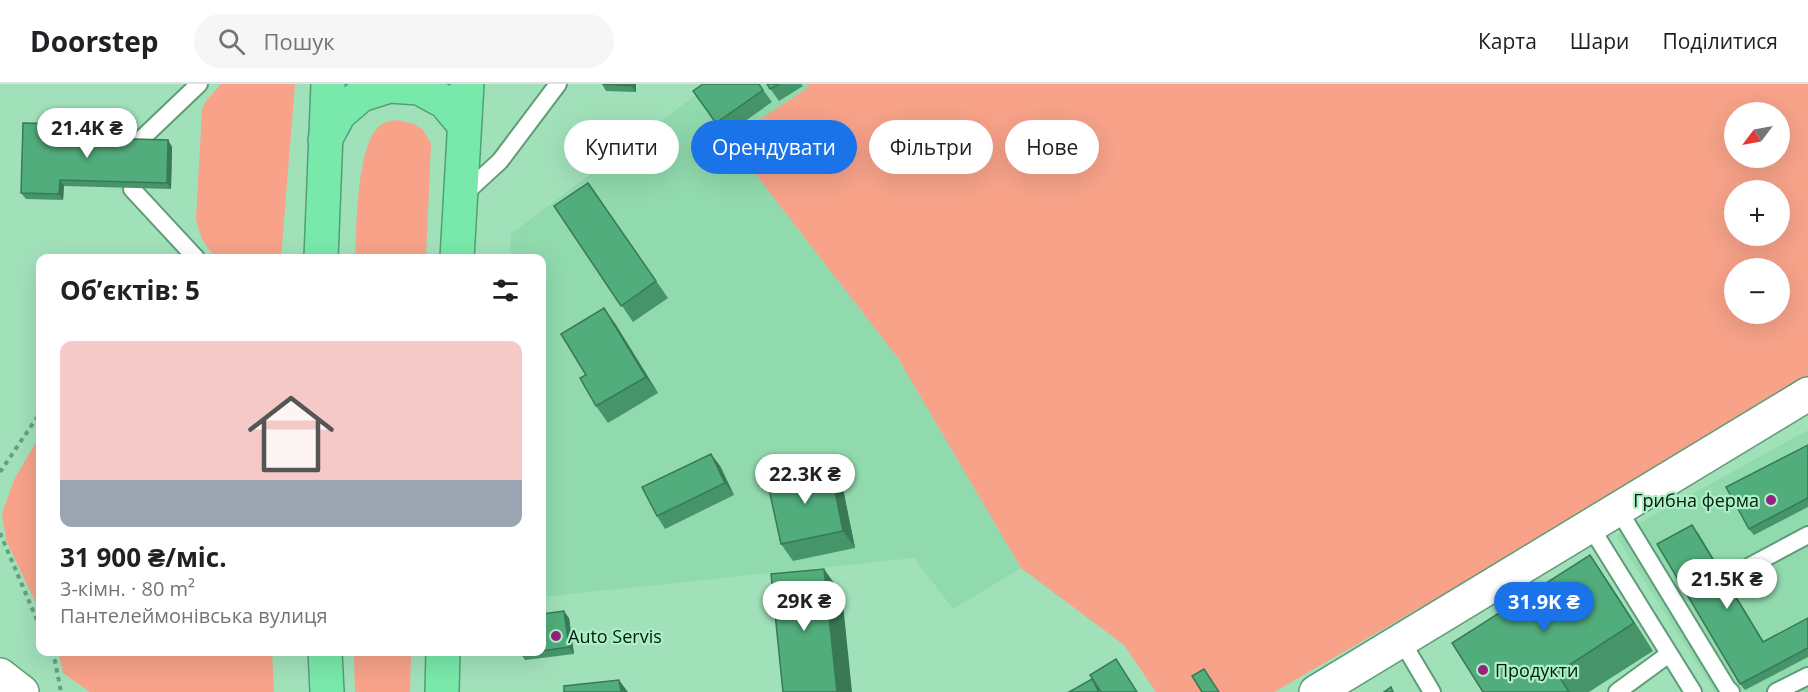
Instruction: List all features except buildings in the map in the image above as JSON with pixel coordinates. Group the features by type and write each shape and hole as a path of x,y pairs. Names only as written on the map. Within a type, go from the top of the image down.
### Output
{"highway":[{"path":"321,254 327,84"},
{"path":"457,254 467,84"},
{"path":"325,140 339,114 346,107 361,95 389,86 419,88 445,102 464,125"},
{"path":"325,656 327,692"},
{"path":"442,692 443,656"}],"street":[{"path":"1316,692 1808,394"},
{"path":"0,675 22,692"}],"lane":[{"path":"134,146 199,84"},
{"path":"459,198 500,161 558,84"},
{"path":"132,189 192,254"},
{"path":"1618,509 1731,692"},
{"path":"1590,526 1693,692"},
{"path":"1750,566 1808,535"},
{"path":"1401,640 1432,692"},
{"path":"1617,692 1669,654"},
{"path":"1776,692 1808,676"}],"path":[{"path":"0,472 36,419"},
{"path":"0,533 36,618"},
{"path":"53,656 61,692"}],"shaded area":[{"path":"221,84 295,84 281,254 213,254 206,245 196,219 202,109"},
{"path":"710,84 807,84 809,87 760,120 691,120 691,174 755,174 898,358 1021,568 953,609 914,558 546,597 546,254 510,254 511,234 591,174 679,174 679,120 662,120"},
{"path":"807,84 1808,84 1808,384 1274,692 1156,692 1124,645 1021,568 898,358 755,174 857,174 857,120 760,120 809,87"},
{"path":"395,120 418,126 431,144 426,254 355,254 360,186 367,148 373,133 386,122"},
{"path":"1808,430 1808,692 1715,692 1616,536"},
{"path":"36,442 36,604 6,540 2,513 15,478"},
{"path":"59,656 272,656 274,692 90,692 63,673"},
{"path":"354,656 411,656 410,692 355,692"}],"place":[{"name":"Грибна ферма","path":"1771,500"},
{"name":"Auto Servis","path":"556,636"},
{"name":"Продукти","path":"1483,670"}]}
